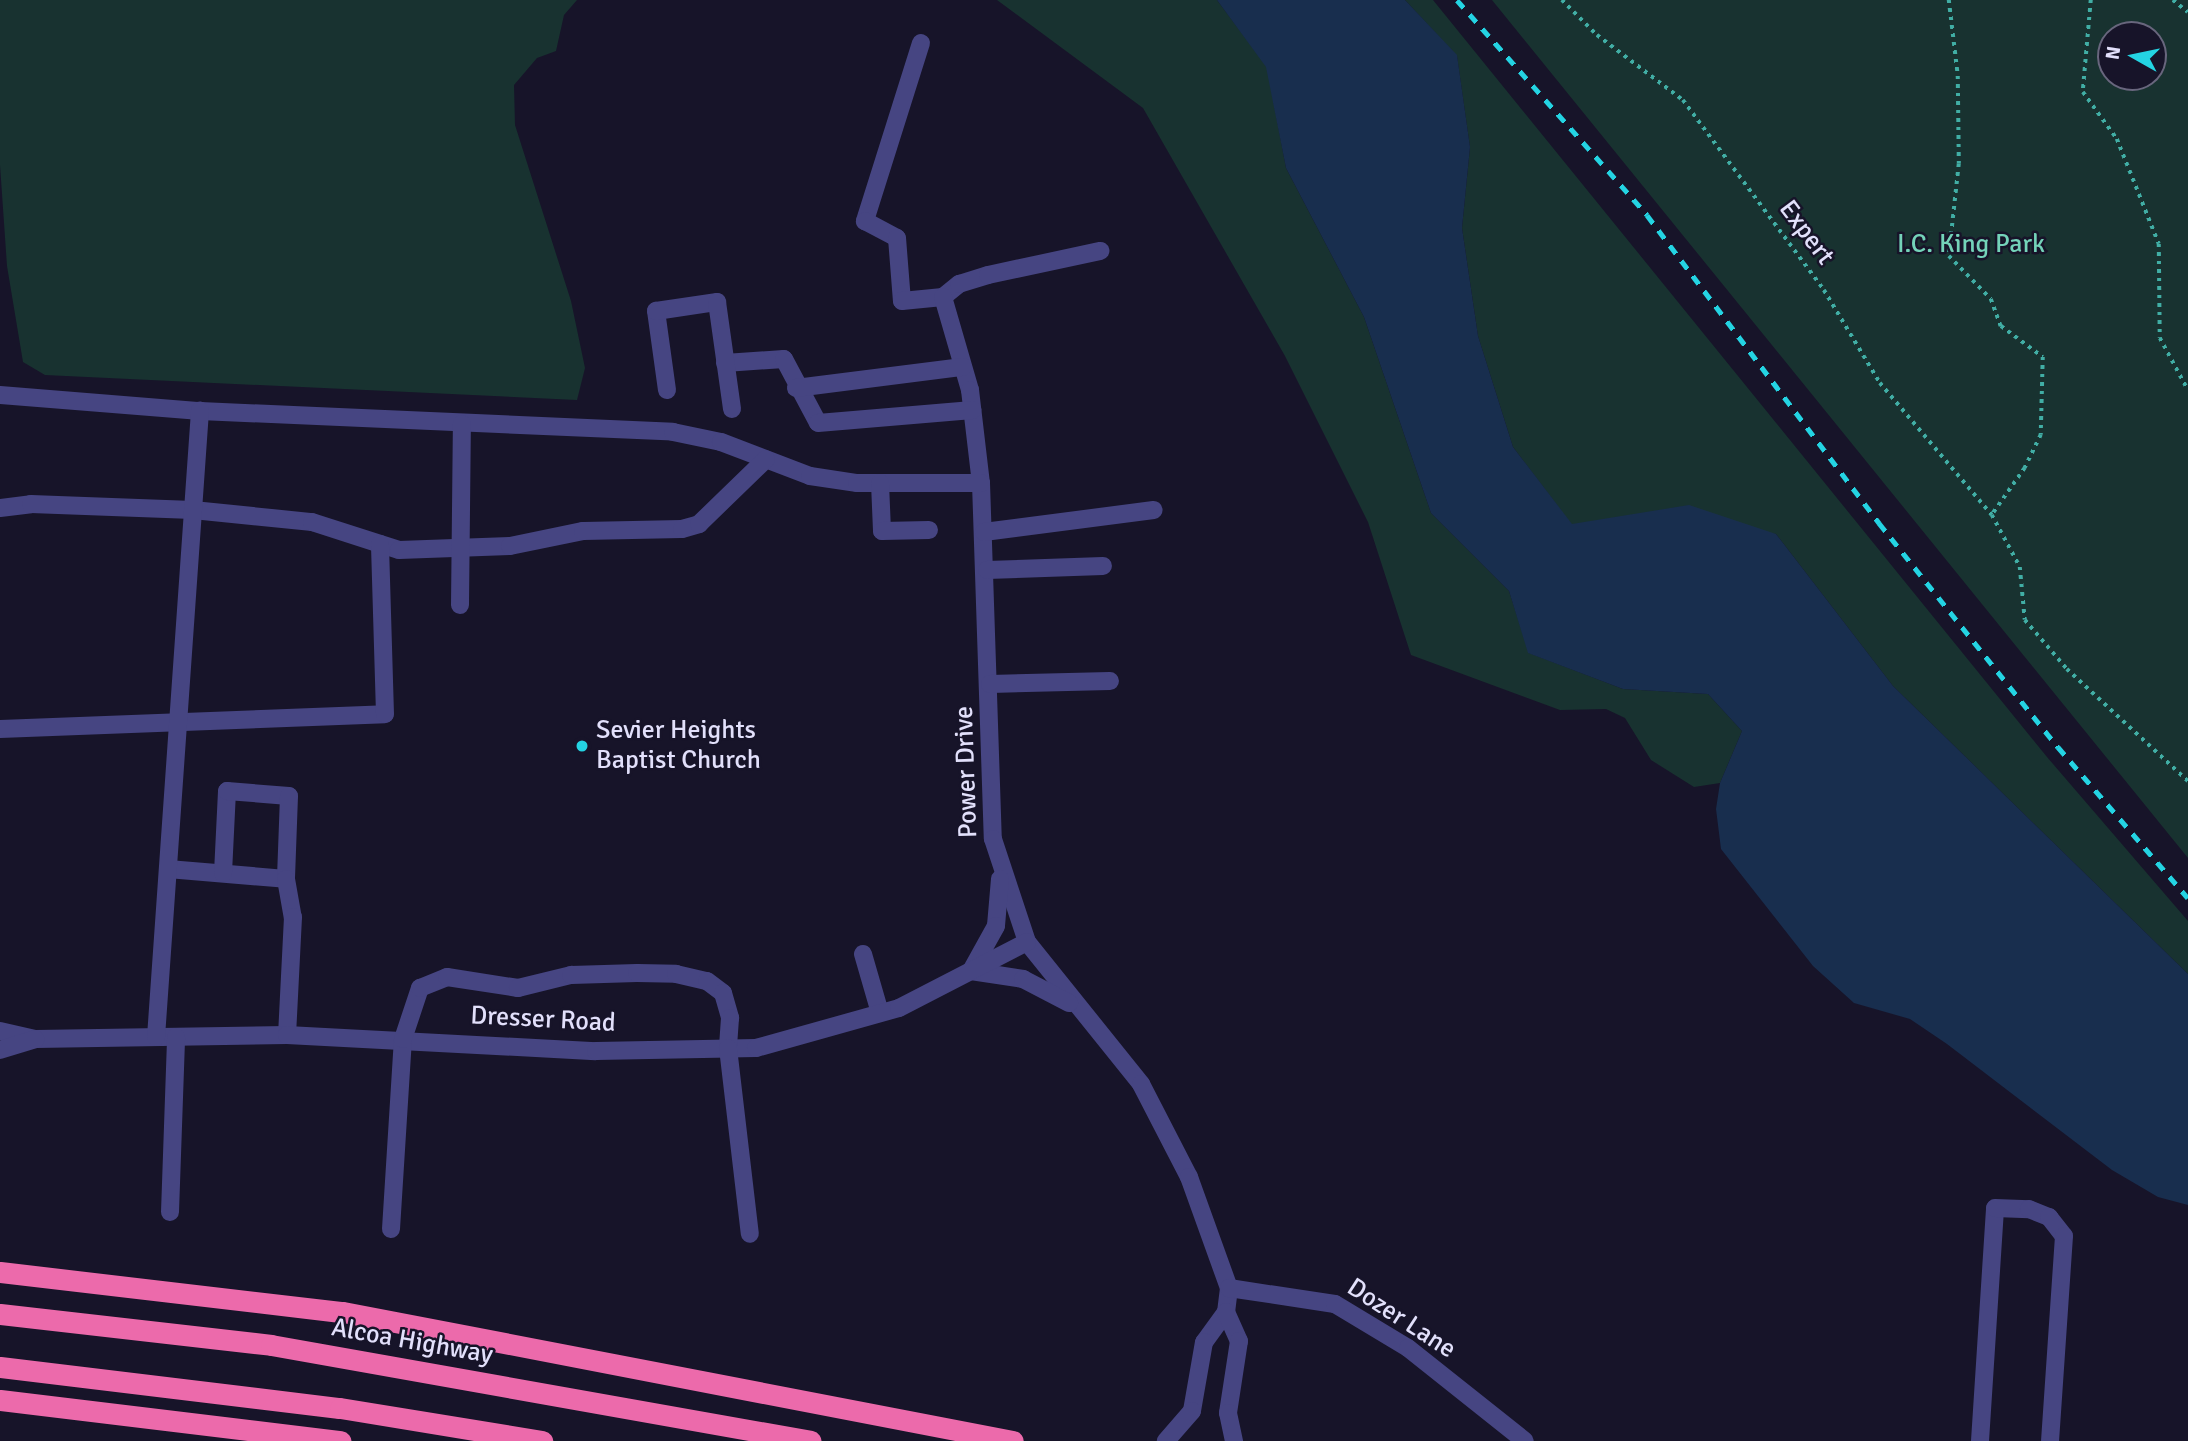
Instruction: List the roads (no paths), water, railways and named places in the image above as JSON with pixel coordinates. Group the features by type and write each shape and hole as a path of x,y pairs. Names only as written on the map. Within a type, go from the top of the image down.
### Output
{"highway":[{"path":"0,1272 343,1312 1013,1441"},
{"name":"Alcoa Highway","path":"0,1314 271,1345 811,1441"},
{"path":"0,1367 340,1408 542,1441"},
{"path":"0,1400 341,1441"}],"street":[{"path":"921,43 865,221 897,238 902,301 943,296 959,284 988,275 1100,251"},
{"name":"Power Drive","path":"943,296 963,366 972,410 981,483 987,570 993,839 1027,942 1075,1007 1141,1084 1189,1177 1228,1288 1226,1312 1239,1341 1228,1413 1234,1441"},
{"path":"667,390 656,311 717,302 732,409"},
{"path":"725,363 784,359 796,388 818,423 972,410"},
{"path":"796,388 963,366"},
{"path":"0,395 200,411 673,432 721,442 810,476 880,483 981,483"},
{"path":"156,1037 200,411"},
{"path":"460,606 462,424"},
{"path":"0,508 31,504 280,516 400,550 510,546 583,531 682,529 699,524 766,459"},
{"path":"880,483 882,531 929,530"},
{"path":"984,533 1154,510"},
{"path":"0,729 178,719 385,714 380,544"},
{"path":"987,570 1103,566"},
{"path":"990,684 1110,681"},
{"path":"223,873 227,791 289,796 286,879 293,917 287,1035"},
{"path":"999,858 1000,911 971,971 1023,979 1075,1007"},
{"path":"168,869 286,879"},
{"name":"Dresser Road","path":"0,1031 35,1039 287,1035 596,1051 756,1048 880,1013 1027,942"},
{"path":"863,954 880,1013"},
{"path":"391,1229 403,1039 414,1000 433,980 447,977 517,988 571,975 676,974 707,981 723,993 730,1018 728,1048 750,1234"},
{"path":"170,1212 176,1037"},
{"name":"Dresser Road","path":"0,1050 35,1039"},
{"path":"1980,1441 1992,1221 1995,1208 2004,1208 2029,1209 2049,1217 2064,1236 2050,1441"},
{"name":"Dozer Lane","path":"1228,1288 1335,1304 1408,1348 1525,1441"},
{"path":"1166,1441 1192,1411 1204,1342 1226,1312"}],"water":[{"path":"1217,0 1405,0 1457,55 1470,147 1462,228 1478,336 1513,447 1572,524 1689,505 1776,534 1893,686 2188,974 2188,1205 2158,1197 2112,1170 1947,1044 1910,1019 1854,1003 1813,966 1721,849 1716,809 1720,783 1742,731 1708,694 1623,689 1528,653 1509,591 1431,513 1364,317 1286,168 1266,67"}],"railway":[{"path":"1457,0 1647,215 1879,523 2058,747 2188,898"}],"place":[{"name":"Sevier Heights Baptist Church","path":"582,746"}],"park label":[{"name":"I.C. King Park","path":"1971,245"}]}
